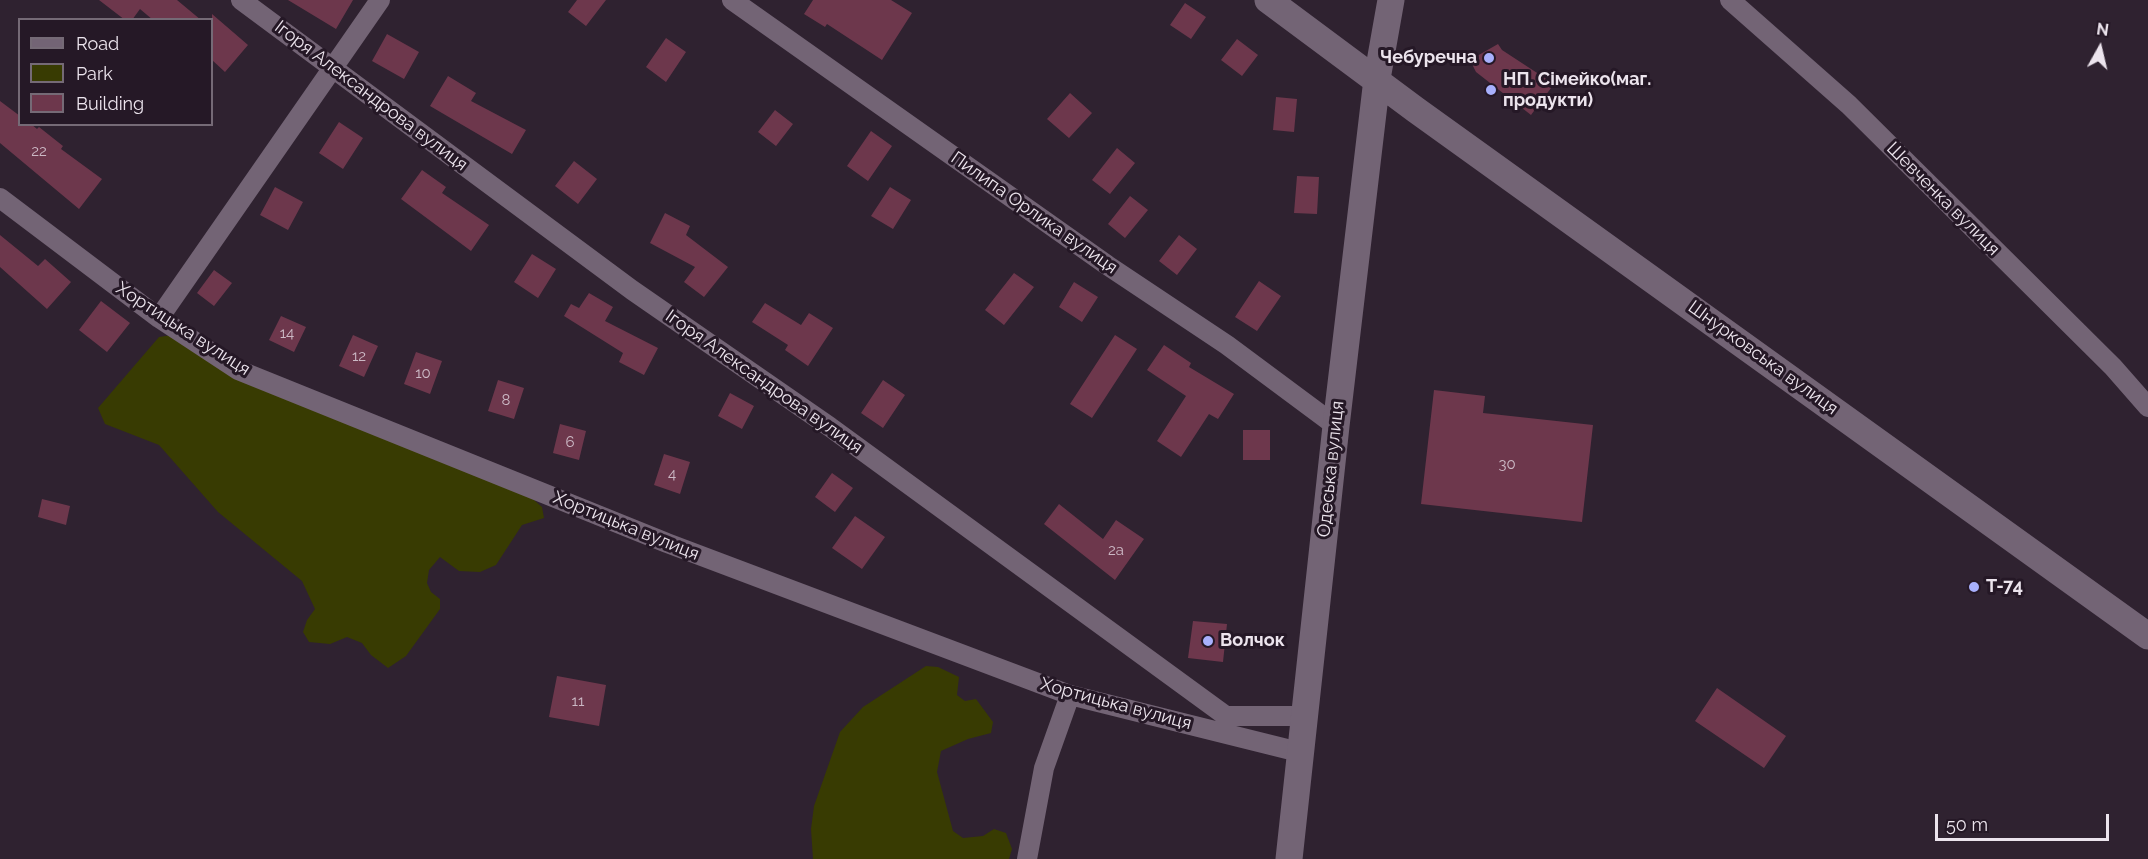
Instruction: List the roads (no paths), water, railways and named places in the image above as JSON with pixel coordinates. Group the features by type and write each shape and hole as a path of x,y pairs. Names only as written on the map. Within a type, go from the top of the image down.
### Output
{"street":[{"name":"Ігоря Александрова вулиця","path":"241,0 632,290 830,427 1226,716 1303,716"},
{"path":"159,318 331,66 380,0"},
{"name":"Пилипа Орлика вулиця","path":"732,0 1107,265 1227,345 1336,426"},
{"name":"Шнурковська вулиця","path":"1268,0 1416,110 2148,636"},
{"name":"Одеська вулиця","path":"1289,859 1303,716 1377,79 1391,0"},
{"name":"Шевченка вулиця","path":"1730,0 1849,105 2113,368 2148,407"},
{"name":"Хортицька вулиця","path":"0,198 159,318 238,370 667,543 1071,695 1299,752"},
{"path":"1027,859 1044,768 1071,695"}],"place":[{"name":"Чебуречна","path":"1489,58"},
{"name":"НП. Сімейко(маг. продукти)","path":"1491,90"},
{"name":"Т-74","path":"1974,587"},
{"name":"Волчок","path":"1208,641"}]}
